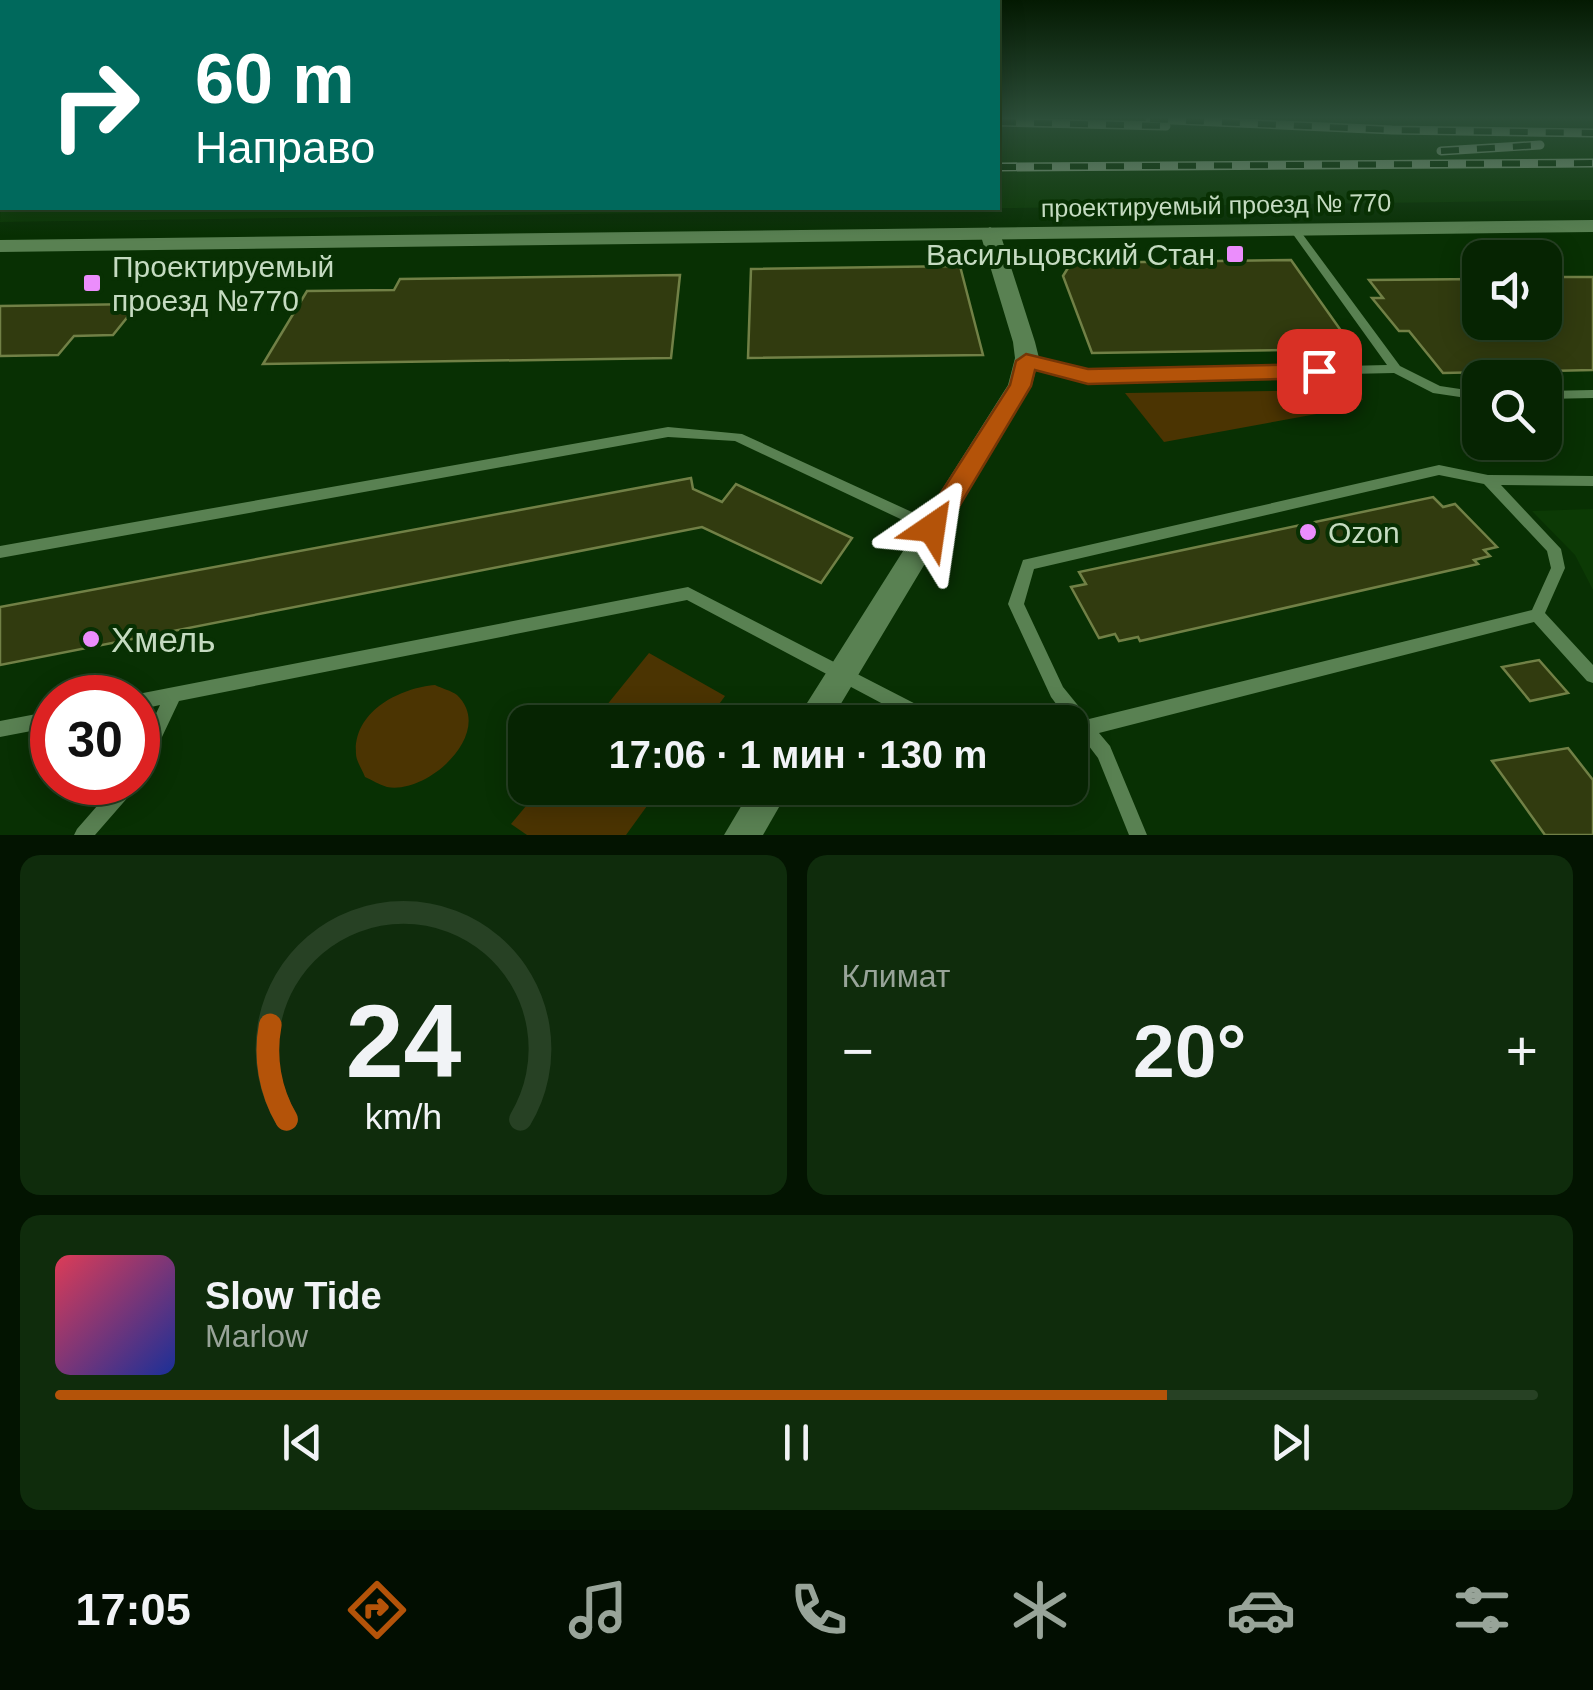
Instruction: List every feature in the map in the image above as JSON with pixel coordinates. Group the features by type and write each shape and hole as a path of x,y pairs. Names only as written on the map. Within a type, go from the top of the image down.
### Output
{"street":[{"name":"проектируемый проезд № 770","path":"0,246 1593,226"},
{"path":"823,705 1020,386 1026,361 1024,342 990,233"},
{"path":"742,835 761,805"}],"lane":[{"path":"1295,230 1396,369 1437,390 1462,393"},
{"path":"1026,361 1088,376 1396,369"},
{"path":"1562,394 1593,394"},
{"path":"0,552 668,432 737,437 932,528"},
{"path":"1064,705 1016,604 1028,564 1439,470 1488,480 1593,481"},
{"path":"1488,480 1554,549 1558,568 1537,615"},
{"path":"160,698 688,593 901,705"},
{"path":"1537,615 1593,676"},
{"path":"1088,727 1537,615"},
{"path":"160,724 174,695"},
{"path":"0,729 30,723"},
{"path":"1088,738 1104,752 1138,835"},
{"path":"83,835 110,805"}],"shaded area":[{"path":"1000,158 1593,158 1593,200 1000,208"},
{"path":"0,210 869,210 0,222"},
{"path":"1344,390 1363,399 1355,407 1164,442 1125,393"},
{"path":"1593,509 1593,590 1575,555 1532,511"},
{"path":"649,653 725,696 718,705 607,705"},
{"path":"435,685 457,695 467,710 463,742 452,758 421,781 403,787 387,787 365,777 356,757 357,739 370,714 407,691"},
{"path":"527,805 648,805 626,835 527,835 511,824"}],"building":[{"path":"1291,260 1354,349 1092,353 1063,276 1071,263"},
{"path":"960,266 983,355 748,358 751,269"},
{"path":"680,275 671,358 263,364 307,291 394,290 400,279"},
{"path":"1562,277 1593,277 1593,370 1562,371 1562,360 1462,360 1462,373 1443,373 1409,331 1399,331 1372,298 1383,298 1369,280 1462,279 1462,340 1562,340"},
{"path":"138,304 113,335 74,336 58,355 0,356 0,306"},
{"path":"691,478 693,489 722,502 736,484 852,538 821,583 702,527 0,665 0,607"},
{"path":"1433,497 1443,507 1455,504 1497,547 1484,550 1490,556 1474,560 1478,564 1140,641 1138,637 1119,641 1115,634 1099,638 1071,587 1086,584 1079,572"},
{"path":"1539,660 1568,693 1530,701 1502,667"},
{"path":"1568,748 1593,780 1593,835 1545,835 1492,761"}],"railway":[{"path":"1000,167 1593,163"}],"place":[{"name":"Васильцовский Стан","path":"1235,254"},
{"name":"Проектируемый проезд №770","path":"92,283"},
{"name":"Ozon","path":"1308,532"},
{"name":"Хмель","path":"91,639"}],"route":[{"path":"932,528 1020,386 1026,361 1088,376 1319,371"}]}
